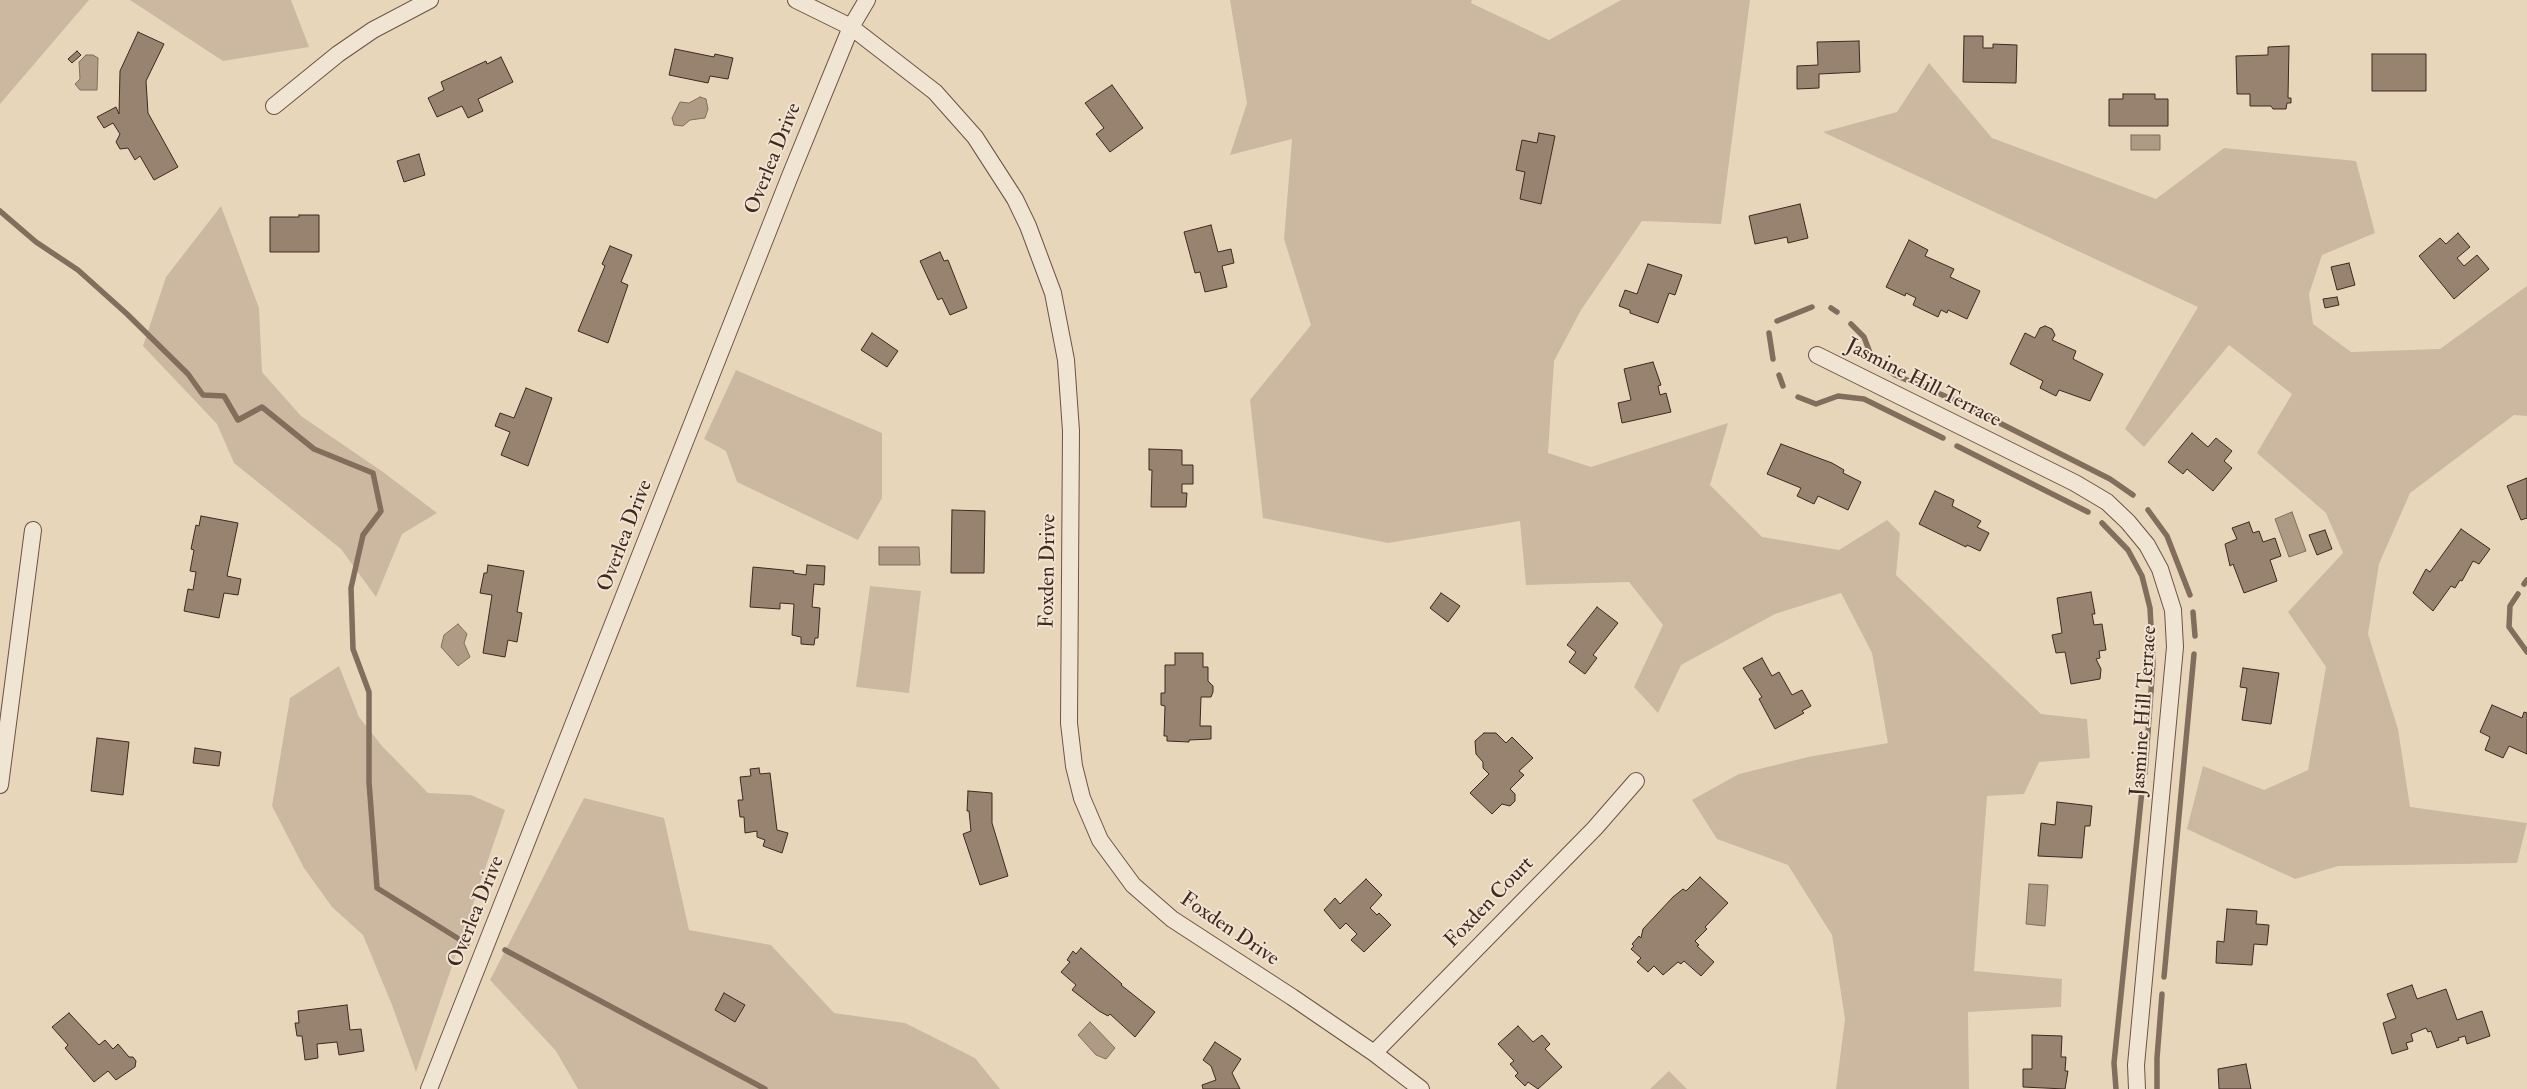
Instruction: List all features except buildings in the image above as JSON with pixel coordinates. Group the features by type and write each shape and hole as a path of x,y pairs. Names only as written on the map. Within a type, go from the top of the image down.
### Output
{"street":[{"path":"274,106 338,54 366,35 430,0"},
{"name":"Foxden Drive","path":"796,0 851,27 936,92 975,137 1015,200 1028,226 1053,293 1066,360 1071,431 1069,723 1074,766 1092,824 1133,886 1172,919 1292,996 1374,1053 1421,1089"},
{"name":"Overlea Drive","path":"429,1089 790,176 851,27 867,0"},
{"name":"Jasmine Hill Terrace","path":"1817,355 2075,483 2107,502 2128,522 2147,545 2160,569 2172,610 2175,647 2136,1065 2137,1089"},
{"path":"0,785 33,530"},
{"name":"Foxden Court","path":"1374,1053 1595,828 1636,781"}],"shaded area":[{"path":"0,0 89,0 0,104"},
{"path":"130,0 291,0 309,47 223,61"},
{"path":"1230,0 1472,0 1471,3 1549,40 1621,0 1750,0 1721,224 1642,221 1581,310 1554,361 1548,453 1591,467 1728,423 1710,485 1762,537 1839,550 1887,520 1900,533 1896,575 2041,714 2087,719 2090,758 2039,762 2024,794 1987,796 1974,971 2062,979 2061,1007 1968,1012 1969,1089 1836,1089 1845,1019 1832,935 1788,865 1717,839 1692,800 1739,774 1808,757 1888,743 1872,653 1841,593 1775,614 1681,665 1658,713 1634,687 1663,625 1629,582 1526,585 1520,521 1388,543 1263,518 1250,400 1311,325 1284,239 1292,139 1230,155 1247,103"},
{"path":"86,55 93,55 98,58 97,90 80,90 75,84 80,79 79,62"},
{"path":"1929,63 1992,138 2156,199 2224,148 2356,161 2375,233 2322,255 2309,294 2313,324 2351,352 2440,349 2527,286 2527,416 2514,415 2410,493 2379,564 2368,634 2398,729 2410,807 2527,823 2517,863 2338,866 2295,879 2187,829 2203,766 2264,790 2308,770 2326,667 2288,612 2343,553 2326,513 2257,453 2292,394 2229,345 2144,447 2125,429 2198,307 1823,132 1897,112"},
{"path":"700,97 706,99 708,109 705,118 690,120 683,126 674,125 672,118 680,102 689,103"},
{"path":"2131,135 2160,135 2160,150 2131,150"},
{"path":"221,206 259,308 262,372 301,416 383,472 437,513 402,534 376,597 341,549 234,463 217,424 143,346 166,277"},
{"path":"736,370 882,433 882,498 858,540 737,482 726,451 704,439"},
{"path":"2292,512 2306,551 2289,557 2275,519"},
{"path":"879,547 919,547 920,565 879,565"},
{"path":"870,586 921,591 909,693 856,687"},
{"path":"458,624 467,634 464,643 470,657 458,666 441,647 444,635"},
{"path":"339,666 359,717 382,746 428,793 471,795 505,810 416,1072 392,1005 363,935 332,907 304,868 272,806 290,698"},
{"path":"584,798 664,818 689,930 771,945 834,1013 905,1023 975,1058 1000,1089 578,1089 556,1051 490,980"},
{"path":"2029,884 2048,885 2045,926 2026,924"},
{"path":"1090,1022 1115,1048 1106,1059 1096,1055 1078,1035"},
{"path":"1669,1071 1687,1089 1650,1089"}],"waterway":[{"path":"0,211 36,242 78,270 127,314 188,374 203,395 224,396 238,420 262,407 314,449 373,473 381,511 363,535 351,588 353,649 369,692 369,782 377,888 467,944"},
{"path":"1777,321 1812,307"},
{"path":"1831,308 1837,312"},
{"path":"1851,324 1864,337 1872,358 1895,375 1959,402"},
{"path":"1769,333 1773,359"},
{"path":"1779,375 1783,386"},
{"path":"1798,397 1816,404 1838,396 1864,399 1943,438"},
{"path":"1974,410 2110,479 2133,495"},
{"path":"1957,446 2088,512"},
{"path":"2148,510 2167,536 2190,595"},
{"path":"2102,523 2128,550 2142,576 2150,608 2153,664 2145,773"},
{"path":"2524,584 2527,580"},
{"path":"2518,594 2510,606 2509,627 2527,652"},
{"path":"2193,612 2195,636"},
{"path":"2164,977 2194,654"},
{"path":"2116,1089 2114,1063 2142,790"},
{"path":"505,950 765,1089"},
{"path":"2157,1089 2157,1058 2162,994"}]}
